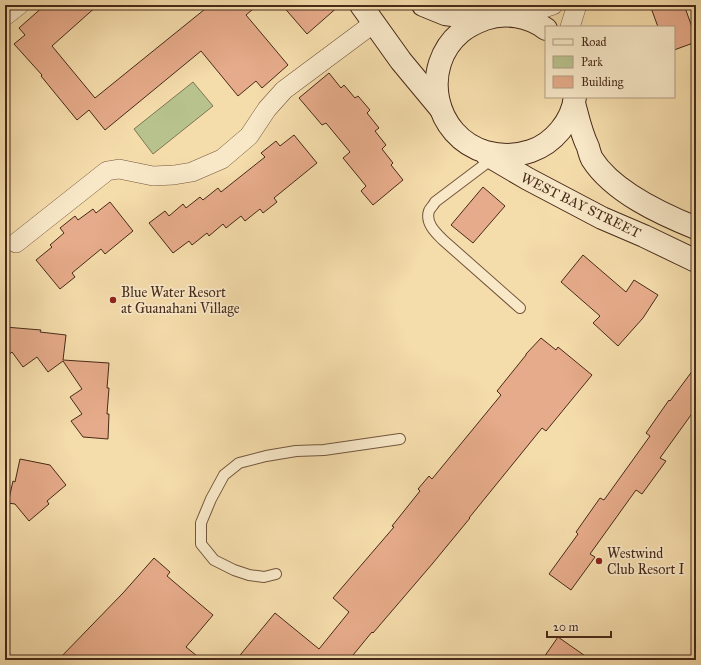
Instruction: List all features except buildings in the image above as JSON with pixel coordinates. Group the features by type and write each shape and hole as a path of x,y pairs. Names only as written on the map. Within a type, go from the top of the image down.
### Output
{"main road":[{"path":"361,5 401,61 440,108"},
{"path":"423,5 445,14 460,16 517,16 530,20 545,28"},
{"path":"490,17 475,23 461,32 449,45 442,59 437,76 437,92 440,108 447,123 457,135 469,144 494,154 520,154 544,145 554,137 570,116 575,100"},
{"name":"WEST BAY STREET","path":"575,100 582,136 592,158 604,173 617,186 636,199 667,216 696,228"},
{"name":"WEST BAY STREET","path":"469,144 492,159 602,218 696,261"}],"street":[{"path":"5,16 19,5"},
{"path":"517,16 553,5"},
{"path":"570,26 577,5"},
{"path":"16,243 107,171 119,169 153,176 174,175 192,172 222,159 249,136 267,109 284,90 374,23"}],"lane":[{"path":"492,159 435,202 430,210 429,218 433,230 443,240 520,308"},
{"path":"276,574 264,577 249,575 234,570 214,560 201,544 201,523 211,498 224,475 239,463 266,456 296,451 324,450 400,439"}],"green space":[{"path":"193,82 213,106 153,154 134,129"}],"place":[{"name":"Blue Water Resort at Guanahani Village","path":"113,300"},
{"name":"Westwind Club Resort I","path":"599,561"}]}
